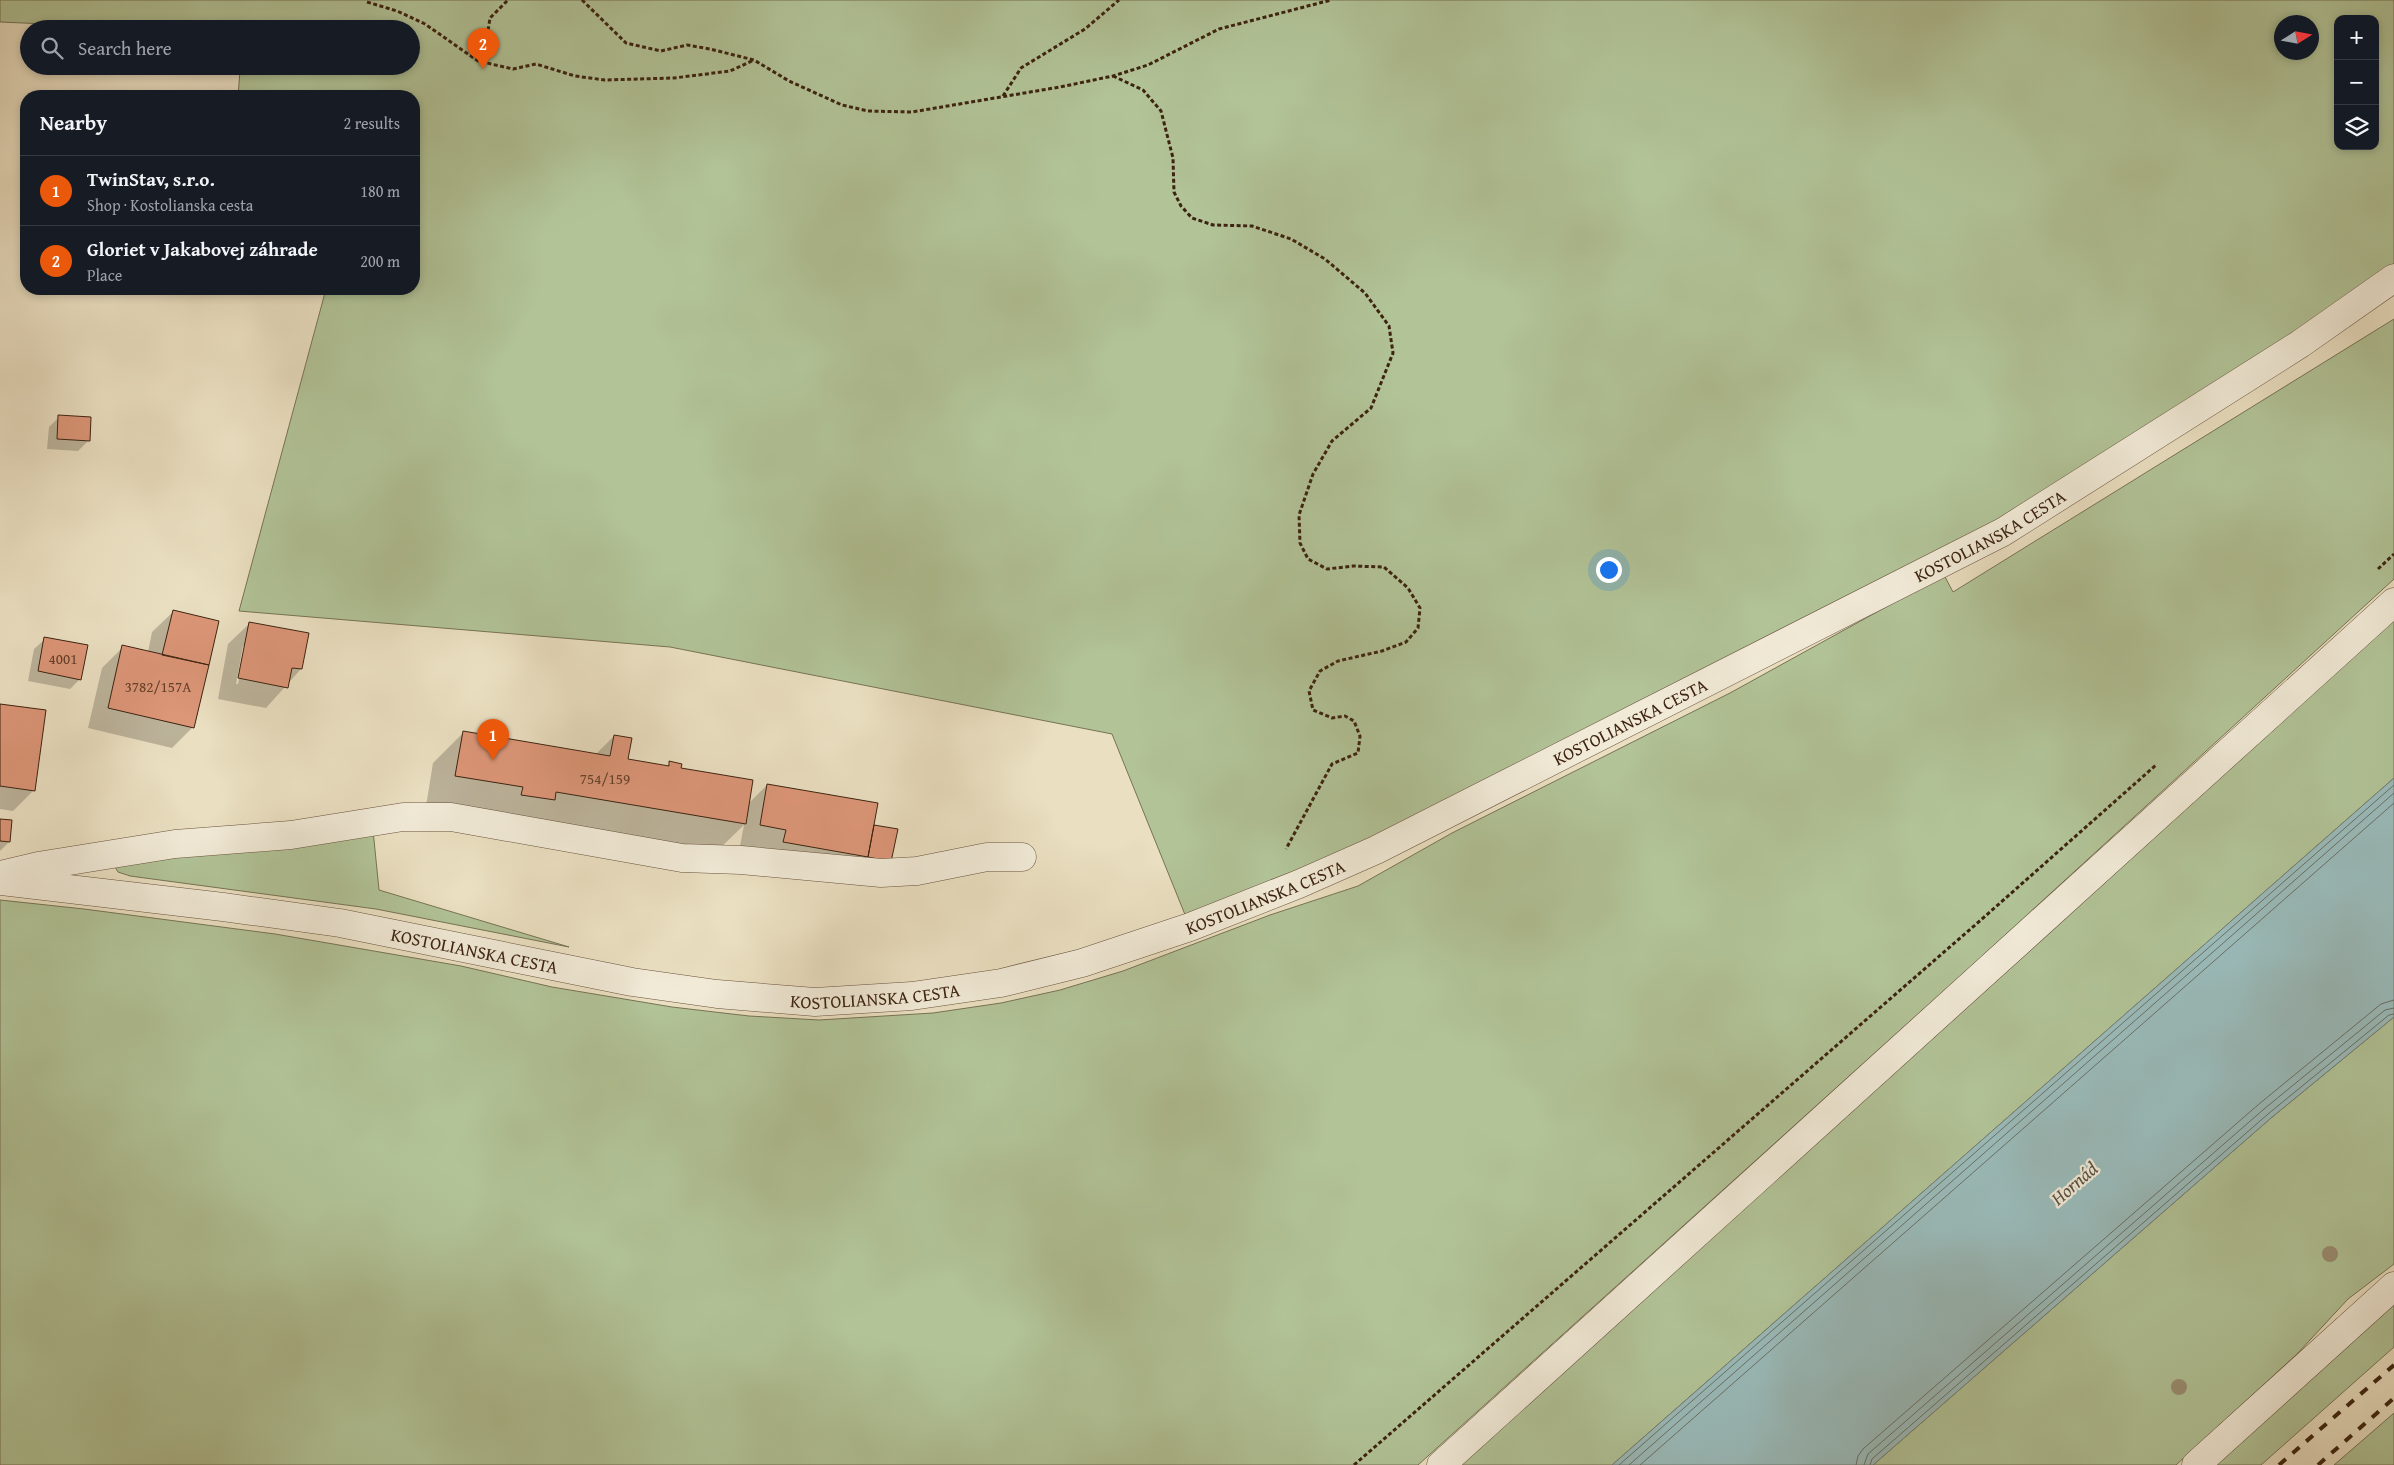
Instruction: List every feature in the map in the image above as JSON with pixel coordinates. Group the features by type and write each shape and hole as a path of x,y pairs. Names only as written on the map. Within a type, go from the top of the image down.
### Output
{"street":[{"name":"KOSTOLIANSKA CESTA","path":"0,882 222,907 340,923 632,982 717,994 815,1002 912,996 1001,983 1073,966 1190,927 1299,884 1376,850 2002,532 2300,344 2394,278"},
{"path":"1441,1465 2394,602"},
{"path":"0,876 38,866 175,844 291,834 372,821 421,817 451,817 682,858 742,860 881,873 917,871 987,857 1022,857"},
{"path":"2196,1465 2394,1286"}],"path":[{"path":"478,61 487,37 490,18 508,0"},
{"path":"582,0 626,43 661,51 687,45 754,60 842,105 868,111 912,112 1113,76 1148,65 1219,29 1330,0"},
{"path":"1003,96 1021,68 1085,29 1119,0"},
{"path":"367,2 397,11 416,20"},
{"path":"420,22 478,61 513,69 536,64 575,76 605,80 674,78 730,71 754,60"},
{"path":"1113,76 1143,90 1161,111 1172,158 1174,192 1181,206 1192,218 1213,225 1252,226 1300,244 1325,259 1365,293 1388,326 1393,354 1371,408 1332,441 1313,474 1299,516 1300,543 1308,558 1327,568 1353,566 1384,567 1408,588 1420,608 1418,628 1406,642 1382,651 1338,661 1320,671 1309,691 1313,710 1332,718 1345,716 1354,721 1360,736 1358,754 1332,764 1286,850 1299,884"},
{"path":"2372,574 2394,554"},
{"path":"1354,1465 2159,763"}],"green space":[{"path":"0,0 2394,0 2394,276 2003,532 1190,927 1112,734 670,647 239,611 324,295 420,295 420,90 238,90 240,75 420,75 420,20 20,20 20,23 0,22"},
{"path":"2394,319 2394,579 1969,968 1418,1465 0,1465 0,900 275,934 461,966 552,987 672,1007 749,1016 819,1020 933,1013 1001,1003 1060,990 1123,971 1270,915 1358,886 1452,833 1730,693 1944,575 1953,592"},
{"path":"2394,619 2394,778 1612,1465 1459,1465 2051,932"},
{"path":"373,830 379,890 569,947 376,909 130,876 118,872 115,867 119,863"},
{"path":"2394,1017 2394,1264 2348,1299 2297,1354 2176,1465 1873,1465 2271,1118"},
{"path":"2394,1300 2394,1347 2261,1465 2209,1465"},
{"path":"2394,1413 2394,1465 2334,1465"}],"water":[{"name":"Hornád","path":"2394,778 2394,1017 2271,1118 1873,1465 1612,1465"}],"building":[{"path":"58,415 91,417 90,441 57,439"},
{"path":"173,610 219,621 209,665 162,655"},
{"path":"249,622 309,633 302,669 292,668 288,688 238,678"},
{"path":"44,637 88,645 81,680 38,671"},
{"path":"122,645 209,665 194,728 108,708"},
{"path":"0,704 46,710 35,791 0,786"},
{"path":"463,731 610,756 614,735 632,738 628,759 669,766 669,761 682,764 681,768 753,780 746,824 556,792 555,800 521,795 523,787 455,776"},
{"path":"767,784 878,803 868,857 783,842 786,830 760,825"},
{"path":"0,819 12,820 10,842 0,841"},
{"path":"874,825 898,829 891,862 868,857"}],"railway":[{"path":"2279,1465 2394,1365"},
{"path":"2318,1465 2394,1398"}],"place":[{"name":"Gloriet v Jakabovej záhrade","path":"483,69"},
{"name":"TwinStav, s.r.o.","path":"493,760"}]}
